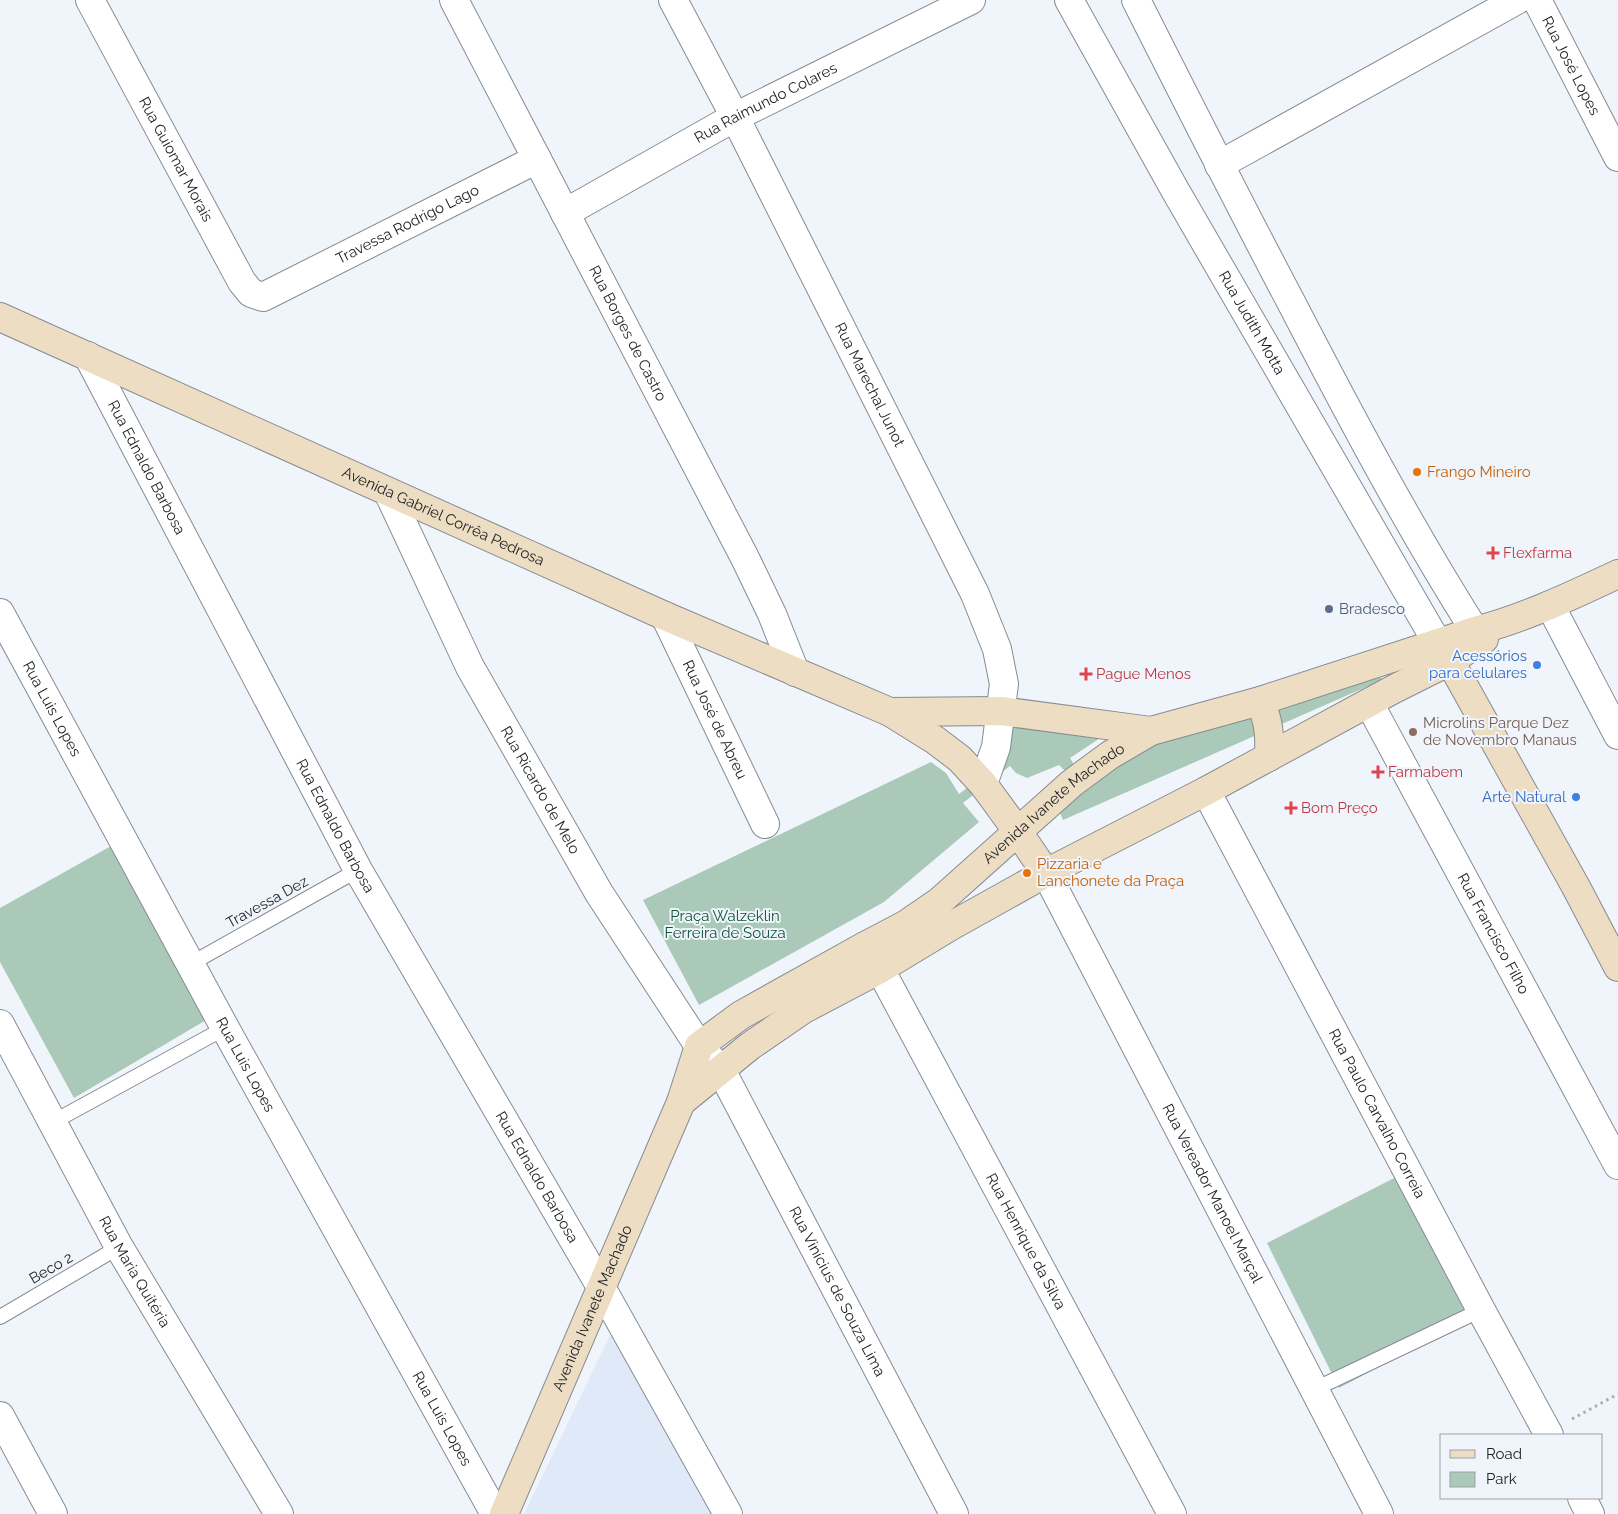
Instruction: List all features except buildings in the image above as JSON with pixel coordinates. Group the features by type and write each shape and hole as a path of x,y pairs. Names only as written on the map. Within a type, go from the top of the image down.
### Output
{"street":[{"name":"Rua Guiomar Morais","path":"90,0 242,282 251,293 264,297 277,290"},
{"name":"Rua Borges de Castro","path":"454,0 745,558 772,614 795,672"},
{"name":"Rua Marechal Junot","path":"673,0 735,118 975,594 998,649 1004,684 996,747 983,784"},
{"name":"Rua Raimundo Colares","path":"565,213 735,118 971,0"},
{"name":"Rua Judith Motta","path":"1068,0 1185,208 1444,652"},
{"path":"1136,0 1219,165 1355,425 1454,598 1475,631"},
{"path":"1219,165 1518,0"},
{"name":"Rua José Lopes","path":"1537,0 1618,157"},
{"name":"Travessa Rodrigo Lago","path":"277,290 536,159"},
{"name":"Avenida Gabriel Corrêa Pedrosa","path":"0,317 665,616 890,712 935,740 960,759 983,784 1046,873"},
{"name":"Rua Ednaldo Barbosa","path":"88,356 358,870 600,1287 728,1514"},
{"name":"Rua Ricardo de Melo","path":"388,492 470,668 599,893 699,1046 721,1070"},
{"name":"Avenida Ivanete Machado","path":"681,1102 750,1046 804,1009 880,969 951,926 1046,873 1269,758 1369,703 1475,631 1505,623 1618,574"},
{"path":"1550,605 1618,735"},
{"name":"Rua Luis Lopes","path":"0,613 494,1514"},
{"name":"Rua José de Abreu","path":"665,616 765,824"},
{"name":"Avenida Ivanete Machado","path":"504,1514 681,1102 699,1046 741,1016 905,925 940,901 1072,783 1110,755 1151,731 1481,641 1505,623"},
{"path":"1444,652 1471,696 1618,967"},
{"path":"1260,701 1267,718 1270,736 1269,758"},
{"name":"Rua Francisco Filho","path":"1369,703 1618,1165"},
{"name":"Avenida Gabriel Corrêa Pedrosa","path":"890,712 1001,711 1151,731"},
{"name":"Rua Paulo Carvalho Correia","path":"1206,791 1548,1434"},
{"name":"Rua Vereador Manoel Marçal","path":"1046,873 1379,1514"},
{"name":"Rua Henrique da Silva","path":"880,969 1172,1514"},
{"name":"Rua Maria Quitéria","path":"0,1024 54,1122 119,1247 279,1514"},
{"name":"Rua Vinícius de Souza Lima","path":"721,1070 954,1514"},
{"path":"0,1416 53,1514"},
{"path":"1582,1499 1590,1514"}],"lane":[{"name":"Travessa Dez","path":"192,963 358,870"},
{"path":"54,1122 226,1028"},
{"name":"Beco 2","path":"0,1317 119,1247"},
{"path":"1315,1389 1481,1310"}],"path":[{"path":"1548,1434 1618,1394"}],"shaded area":[{"path":"616,1323 719,1514 524,1514"}],"green space":[{"name":"Praça Walzeklin Ferreira de Souza","path":"1376,668 1382,680 1063,820 1056,803 1076,782 1059,765 1027,778 1016,773 1010,766 963,803 979,822 884,902 699,1005 643,900 931,762 946,773 959,794 1005,760 1010,725 1120,725 1070,758 1082,778 1235,706"},
{"path":"120,841 213,1016 74,1098 0,962 0,908"},
{"path":"1400,1175 1474,1317 1339,1388 1267,1243"}],"place":[{"name":"Frango Mineiro","path":"1417,472"},
{"name":"Flexfarma","path":"1493,553"},
{"name":"Bradesco","path":"1329,609"},
{"name":"Acessórios para celulares","path":"1537,665"},
{"name":"Pague Menos","path":"1086,674"},
{"name":"Microlins Parque Dez de Novembro Manaus","path":"1413,732"},
{"name":"Farmabem","path":"1378,772"},
{"name":"Arte Natural","path":"1576,797"},
{"name":"Bom Preço","path":"1291,808"},
{"name":"Pizzaria e Lanchonete da Praça","path":"1027,873"}]}
